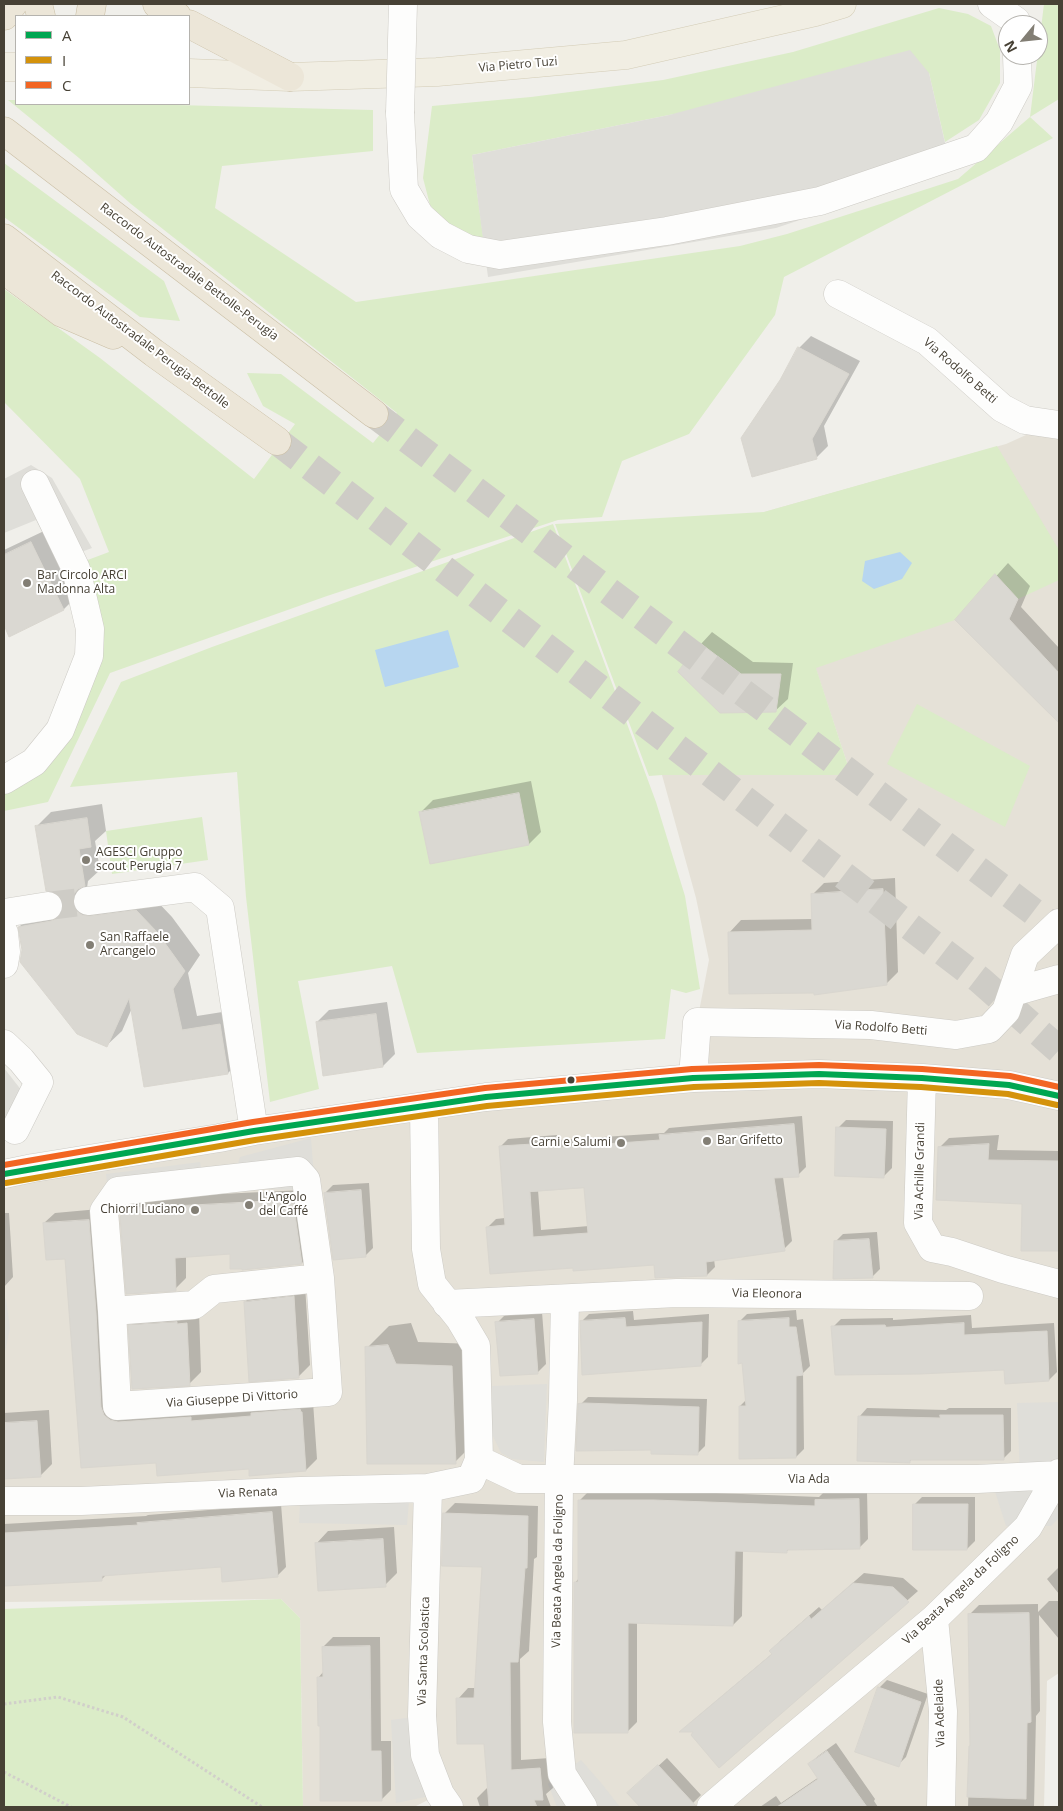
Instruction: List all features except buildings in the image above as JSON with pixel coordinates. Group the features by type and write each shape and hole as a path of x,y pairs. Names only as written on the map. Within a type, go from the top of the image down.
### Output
{"highway":[{"path":"4,16 14,4"},
{"path":"157,4 175,15"},
{"path":"190,25 290,77"},
{"name":"Raccordo Autostradale Bettolle-Perugia","path":"4,131 374,414"},
{"name":"Raccordo Autostradale Perugia-Bettolle","path":"4,238 154,353 277,442"},
{"path":"4,270 62,312 154,353"}],"main road":[{"name":"Via Pietro Tuzi","path":"190,73 290,77 437,72 626,55 815,12 842,4"}],"street":[{"path":"403,4 400,113 404,189 420,216 441,235 468,249 500,256 667,231 820,201 976,148 999,122 1018,86 1017,65"},
{"path":"992,4 1014,15"},
{"name":"Via Rodolfo Betti","path":"838,294 927,341 1002,408 1026,420 1059,425"},
{"path":"4,780 34,762 60,730 89,656 90,629 76,569 35,484"},
{"path":"88,901 195,887 220,908 254,1131"},
{"path":"4,913 48,906"},
{"name":"Via Rodolfo Betti","path":"692,1078 697,1022 871,1025 956,1035 989,1029 1006,1011 1025,955 1059,923"},
{"path":"4,933 6,952 4,964"},
{"path":"1013,992 1059,979"},
{"path":"4,1044 21,1060 39,1082 9,1125 33,1168"},
{"path":"4,1174 254,1131 486,1097 692,1078 819,1074 922,1078 1008,1085 1059,1096"},
{"name":"Via Achille Grandi","path":"922,1078 918,1223 932,1248 952,1252 1003,1269 1059,1284"},
{"path":"424,1107 426,1249 432,1284 460,1319 476,1346 485,1418 479,1460"},
{"path":"219,1138 220,1180"},
{"name":"Via Giuseppe Di Vittorio","path":"298,1171 306,1180 320,1278 328,1392 118,1406 104,1211 118,1191 298,1171"},
{"path":"112,1310 194,1305 214,1289 320,1278"},
{"name":"Via Eleonora","path":"447,1304 677,1293 969,1296"},
{"path":"559,1479 565,1299"},
{"name":"Via Beata Angela da Foligno","path":"479,1460 519,1479 559,1479 557,1722 562,1774 583,1807"},
{"name":"Via Renata","path":"4,1502 81,1501 300,1491 428,1488 471,1479 479,1460"},
{"name":"Via Beata Angela da Foligno","path":"711,1807 934,1619 1052,1505 1059,1474"},
{"name":"Via Ada","path":"559,1479 977,1479 1059,1474"},
{"name":"Via Santa Scolastica","path":"428,1488 422,1716 425,1755 440,1794 449,1807"},
{"name":"Via Adelaide","path":"934,1619 943,1711 941,1807"}],"path":[{"path":"4,1704 58,1697 122,1717 262,1807"},
{"path":"4,1772 71,1807"}],"shaded area":[{"path":"910,50 929,73 951,169 776,228 488,277 472,155 669,115"},
{"path":"1025,420 1059,425 1059,1673 1047,1681 1044,1807 449,1807 440,1794 414,1807 303,1807 300,1618 281,1599 4,1602 4,1171 692,1078 697,1022 709,960 696,898 662,775 851,775 764,512 1006,444 1026,435"},
{"path":"31,465 52,478 92,548 57,561 36,520 4,533 4,479"},
{"path":"4,1068 22,1091 4,1124"},
{"path":"311,1138 315,1190 238,1189 235,1174 240,1157"},
{"path":"200,1162 204,1189 109,1201 106,1174"},
{"path":"4,1299 6,1299 10,1328 4,1357"},
{"path":"547,1384 544,1462 512,1459 501,1453 492,1434 492,1386"},
{"path":"1059,1402 1059,1518 1051,1526 1006,1526 991,1479 1020,1477 1017,1403"},
{"path":"409,1501 407,1525 299,1523 300,1503"},
{"path":"422,1716 440,1794 396,1803 391,1720"},
{"path":"581,1760 620,1807 557,1807 548,1784"}],"green space":[{"path":"1044,4 1059,4 1059,99 1030,117 1036,65 1048,65 1048,15 1043,15"},
{"path":"939,8 968,14 991,26 998,45 1000,83 979,120 945,142 929,73 669,115 472,155 484,243 452,231 430,205 423,178 432,106 531,97 663,80 793,52"},
{"path":"8,100 15,100 15,105 176,105 373,110 373,151 222,166 215,208 356,302 740,246 787,234 958,179 1030,117 1053,138 784,277 775,315 689,434 622,461 602,517 558,520 327,596 110,673 48,802 4,811 4,792 68,734 85,561 109,552 80,479 4,402 4,289 100,358 254,479 295,424 263,406 247,373 281,374 373,443 397,413 131,204 79,158"},
{"path":"4,163 164,281 180,321 140,317 4,217"},
{"path":"997,446 1059,550 1059,580 1018,599 995,574 955,620 816,668 851,775 649,776 555,524 764,512"},
{"path":"553,524 656,802 685,896 700,989 686,993 671,989 665,1039 417,1053 392,966 298,981 319,1089 270,1102 246,897 237,772 70,787 121,682 212,647"},
{"path":"917,704 1030,766 1005,827 887,764"},
{"path":"202,817 208,860 112,874 106,831"},
{"path":"281,1599 300,1618 303,1807 4,1807 4,1609"}],"water":[{"path":"900,552 912,563 902,579 874,589 862,581 865,561"},
{"path":"448,630 459,667 385,687 375,650"}],"tunnel":[{"path":"374,414 1059,931"},
{"path":"277,441 980,980 1059,1050"},
{"path":"48,906 88,901"}],"transit line":[{"name":"C","path":"4,1165 253,1122 485,1088 692,1069 819,1065 922,1069 1010,1076 1059,1087"},
{"name":"A","path":"4,1174 254,1131 486,1097 693,1078 819,1074 922,1078 1009,1085 1059,1096"},
{"name":"I","path":"6,1183 255,1140 487,1106 694,1087 819,1083 921,1087 1008,1094 1057,1105"}],"place":[{"name":"Bar Circolo ARCI Madonna Alta","path":"27,583"},
{"name":"AGESCI Gruppo scout Perugia 7","path":"86,860"},
{"name":"San Raffaele Arcangelo","path":"90,945"},
{"name":"Bar Grifetto","path":"707,1141"},
{"name":"Carni e Salumi","path":"621,1143"},
{"name":"L'Angolo del Caffé","path":"249,1205"},
{"name":"Chiorri Luciano","path":"195,1210"}]}
